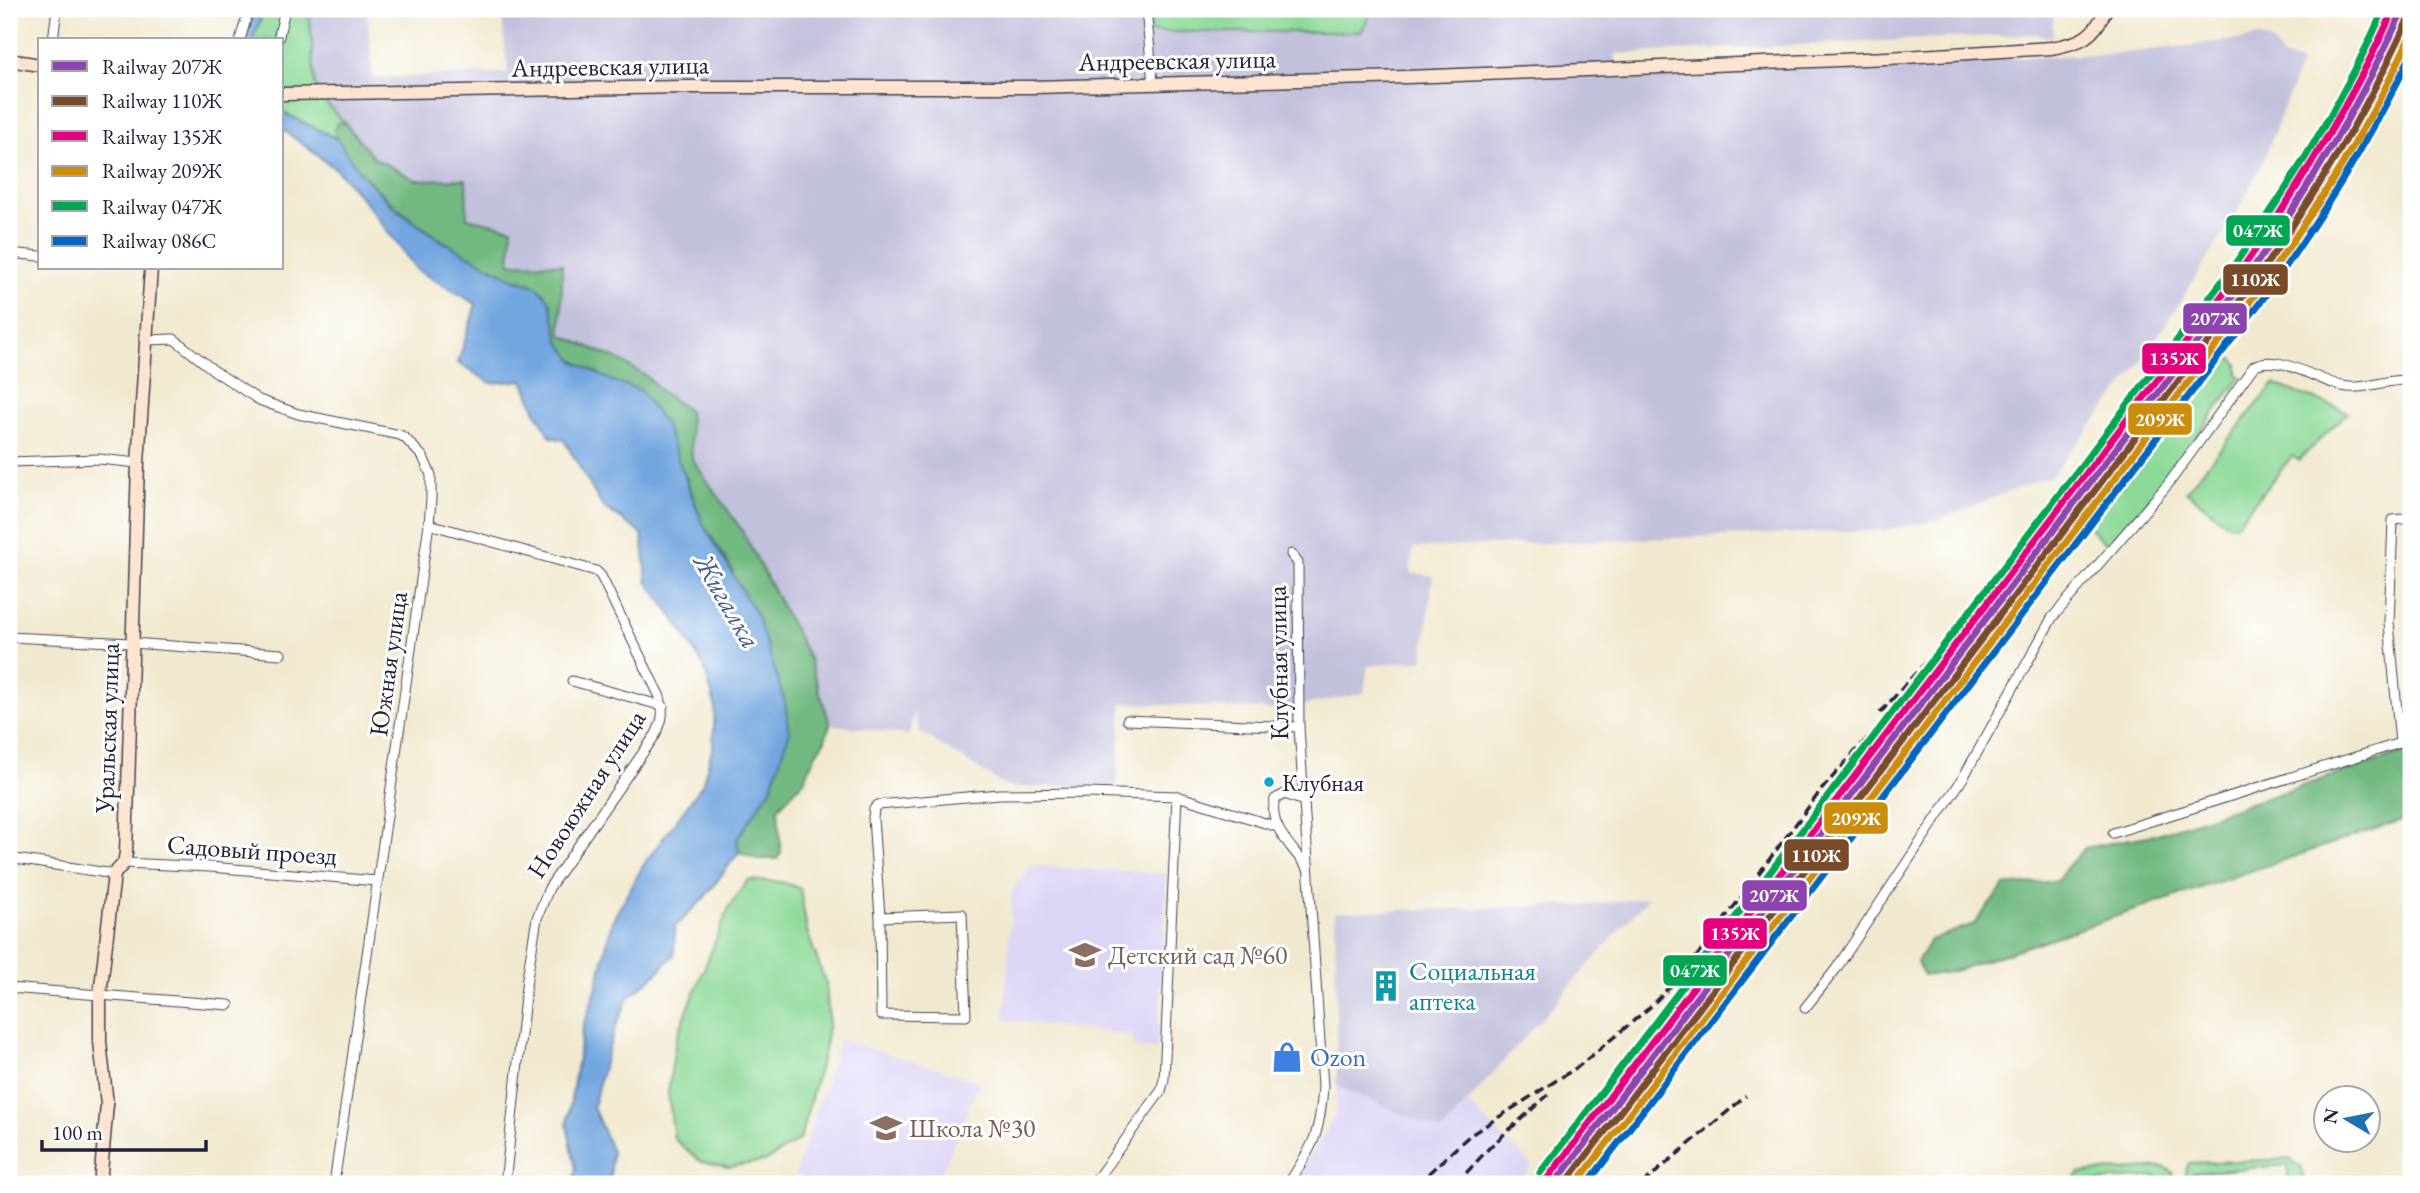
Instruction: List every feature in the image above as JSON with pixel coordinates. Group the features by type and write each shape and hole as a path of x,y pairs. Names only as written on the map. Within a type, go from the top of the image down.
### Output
{"street":[{"path":"53,38 57,9"},
{"path":"241,38 249,9"},
{"path":"278,38 285,9"},
{"path":"1146,9 1153,83"},
{"name":"Андреевская улица","path":"284,94 685,87 1033,87 1407,77 1888,58 2051,48 2072,44 2093,33 2105,9"},
{"path":"9,61 38,65"},
{"path":"9,253 38,256"},
{"name":"Уральская улица","path":"124,863 138,463 150,270"},
{"name":"Южная улица","path":"147,340 174,339 216,372 259,400 298,414 400,435 423,457 430,475 429,524 334,1184"},
{"path":"1805,1008 1836,969 1963,779 2052,618 2169,483 2254,366 2264,362 2273,363 2344,387 2396,379 2411,380"},
{"path":"9,462 99,459 138,463"},
{"path":"2400,743 2389,623 2393,520 2411,518"},
{"name":"Новоюжная улица","path":"429,524 596,571 610,594 663,706 663,721 656,734 549,888 537,918 527,978 505,1184"},
{"name":"Клубная улица","path":"1288,1184 1310,1151 1318,1131 1323,1086 1299,727 1298,564 1291,554"},
{"path":"9,637 281,654"},
{"path":"572,681 663,706"},
{"path":"1127,720 1299,727"},
{"path":"2113,833 2411,740"},
{"path":"880,916 962,914 966,1016 881,1015 880,916 873,818 874,809 878,805 999,794 1177,796 1278,827"},
{"path":"1304,801 1285,794 1275,799 1271,813 1308,870"},
{"path":"1093,1184 1161,1091 1164,1079 1177,796"},
{"path":"9,858 114,874"},
{"path":"100,1184 107,1104 100,1042 100,995 114,874 124,863"},
{"name":"Садовый проезд","path":"124,863 211,867 377,881"},
{"path":"9,988 229,1005"}],"shaded area":[{"path":"309,9 367,9 373,78 508,73 501,9 1149,9 1360,32 1373,9 2054,9 2052,37 2033,34 1614,54 1618,72 2116,54 2260,37 2273,43 2282,57 2301,63 2264,159 2237,213 2138,367 2052,475 1940,519 1885,530 1413,548 1410,573 1433,576 1423,660 1368,666 1364,693 1280,710 1122,703 1117,786 1007,787 920,732 914,713 909,735 830,724 808,656 741,529 692,459 689,411 645,376 617,359 561,335 562,264 510,263 467,218 466,179 416,180 374,158 321,98 315,84"},
{"name":"Детский сад №60","path":"1032,866 1167,874 1157,1050 1135,1047 1131,1035 1004,1020 1012,890"},
{"path":"1649,897 1442,1131 1337,1086 1335,912 1591,905"},
{"name":"Школа №30","path":"840,1039 980,1082 936,1184 815,1184 795,1174"},
{"path":"1337,1086 1442,1131 1468,1103 1532,1166 1517,1184 1292,1184 1336,1115"}],"green space":[{"path":"264,9 309,9 315,84 321,98 344,122 334,130 337,139 284,113 284,38 254,38"},
{"path":"1149,9 1373,9 1361,32 1150,32"},
{"path":"344,122 374,158 416,180 466,179 467,218 512,228 510,263 562,264 561,335 617,359 646,376 662,392 689,411 692,459 741,529 808,656 830,724 804,781 778,808 781,853 777,859 757,859 739,852 737,839 771,788 732,569 702,522 687,479 640,390 595,374 567,353 557,336 550,305 543,291 472,258 419,224 386,197 359,170 341,144 334,130 337,124"},
{"path":"2232,358 2238,364 2238,374 2241,377 2172,469 2168,480 2107,545 2089,527 2221,361"},
{"path":"2274,384 2348,412 2299,460 2292,456 2239,521 2234,525 2226,523 2186,491"},
{"path":"2411,750 2411,817 1951,972 1924,976 1917,962 1930,940 1974,924 2004,886 2057,881 2085,848 2157,834"},
{"path":"748,880 781,882 800,888 807,931 826,984 829,1023 800,1139 766,1161 728,1167 700,1161 674,1139 668,1093 676,1039 729,907"},
{"path":"2290,1159 2302,1167 2304,1184 2289,1184 2287,1165 2192,1173 2193,1184 2185,1184 2184,1175 2189,1163"},
{"path":"2165,1167 2173,1172 2174,1184 2157,1184 2156,1176 2075,1184 2080,1173"}],"water":[{"path":"255,9 264,9 254,38 245,38"},
{"name":"Жигалка","path":"284,113 337,139 358,170 394,208 440,240 513,279 536,286 550,301 559,341 574,361 612,381 640,390 665,425 702,522 757,616 785,702 789,734 771,788 737,839 739,852 704,898 675,927 674,955 628,998 616,1026 593,1107 612,1152 610,1184 573,1184 576,1170 567,1124 583,1027 597,986 612,921 644,864 702,785 713,746 715,705 704,667 647,581 642,534 602,506 564,440 551,437 537,414 523,380 491,383 458,363 476,304 417,270 366,203 336,169 284,130"}],"railway":[{"path":"2102,446 2155,374"},
{"path":"1880,713 1964,619 2038,522 2108,438"},
{"path":"1886,733 1947,653"},
{"path":"1417,1184 1469,1136 1579,1066 1649,1008 1688,968 1822,789 1893,709"},
{"path":"1456,1184 1491,1146 1548,1095"},
{"path":"1642,1184 1746,1096"}],"rail line":[{"name":"047Ж","path":"1540,1173 2230,271 2333,111 2384,9"},
{"name":"135Ж","path":"1547,1179 2237,276 2322,146 2360,79 2394,9"},
{"name":"207Ж","path":"1554,1184 2244,281 2289,216 2350,115 2403,9"},
{"name":"110Ж","path":"1565,1184 2251,286 2296,220 2358,119 2411,13"},
{"name":"209Ж","path":"1576,1184 2258,291 2341,166 2378,101 2411,34"},
{"name":"086С","path":"1587,1184 2265,296 2343,178 2379,118 2411,55"}],"place":[{"name":"Клубная","path":"1269,782"},
{"name":"Детский сад №60","path":"1085,955"},
{"name":"Социальная аптека","path":"1386,986"},
{"name":"Ozon","path":"1287,1057"},
{"name":"Школа №30","path":"886,1128"}]}
